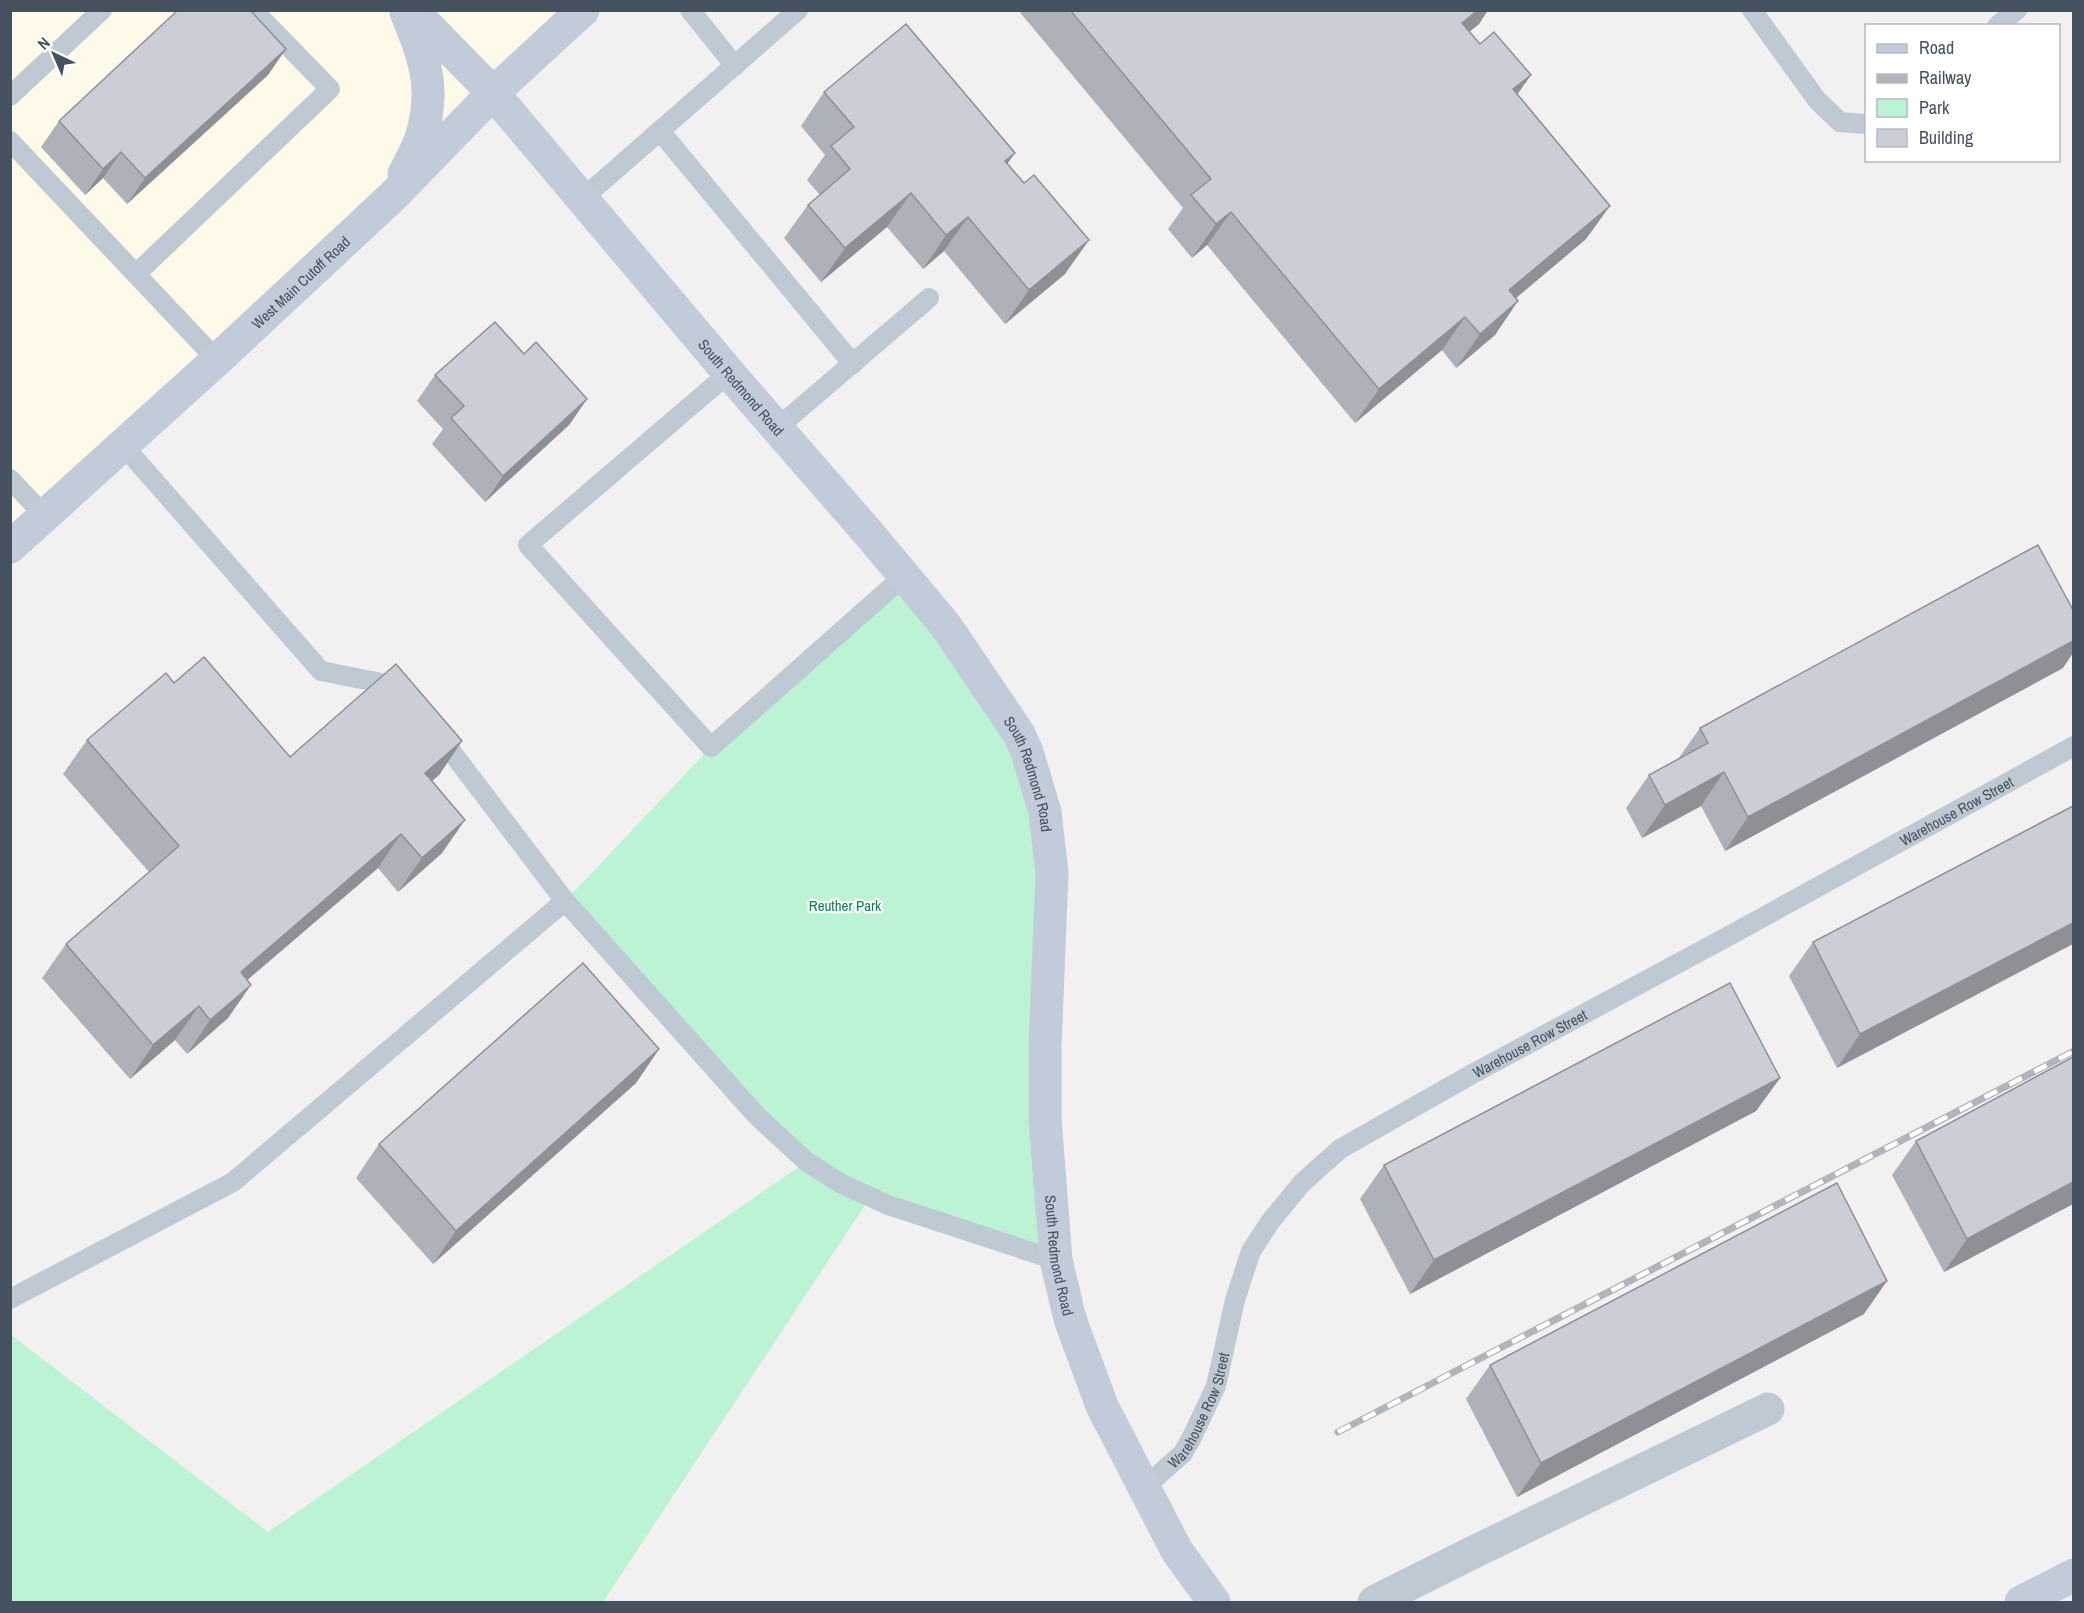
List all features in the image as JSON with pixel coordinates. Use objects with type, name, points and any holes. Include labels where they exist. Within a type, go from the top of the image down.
[{"type":"street","points":[[393,196],[422,137],[429,94],[423,56],[405,10]]},
{"type":"street","name":"South Redmond Road","points":[[412,10],[493,93],[946,626],[1019,734],[1027,752],[1045,812],[1052,873],[1045,1047],[1045,1118],[1056,1260],[1070,1319],[1102,1406],[1177,1551],[1214,1602]]},
{"type":"street","name":"West Main Cutoff Road","points":[[10,547],[217,360],[393,196],[493,93],[583,10]]},
{"type":"street","points":[[1374,1602],[1768,1409]]},
{"type":"street","points":[[2021,1602],[2073,1575]]},
{"type":"lane","points":[[10,96],[102,10]]},
{"type":"lane","points":[[136,274],[330,89],[254,10]]},
{"type":"lane","points":[[690,10],[735,66]]},
{"type":"lane","points":[[582,199],[798,10]]},
{"type":"lane","points":[[2000,24],[2017,10]]},
{"type":"lane","points":[[1757,12],[1817,100],[1840,122],[1865,124]]},
{"type":"lane","points":[[660,131],[853,364]]},
{"type":"lane","points":[[10,141],[217,360]]},
{"type":"lane","points":[[777,428],[929,297]]},
{"type":"lane","points":[[729,373],[528,545],[711,747],[904,576]]},
{"type":"lane","points":[[122,444],[321,670],[402,687],[565,901],[758,1118],[807,1162],[840,1183],[888,1205],[1056,1260]]},
{"type":"lane","points":[[10,479],[45,516]]},
{"type":"lane","name":"Warehouse Row Street","points":[[1144,1488],[1183,1452],[1216,1386],[1235,1300],[1251,1251],[1270,1222],[1302,1183],[1340,1149],[1474,1073],[1727,937],[2073,746]]},
{"type":"lane","points":[[10,1299],[233,1182],[565,901]]},
{"type":"shaded area","points":[[11,11],[583,11],[11,547]]},
{"type":"green space","name":"Reuther Park","points":[[904,576],[946,626],[1045,812],[1056,1260],[873,1193],[603,1602],[11,1602],[10,1334],[268,1532],[806,1162],[565,901],[711,747]]},
{"type":"building","points":[[178,10],[250,10],[286,49],[145,178],[121,152],[103,169],[59,121]]},
{"type":"building","points":[[1070,10],[1478,10],[1462,23],[1480,44],[1494,32],[1531,75],[1513,89],[1610,206],[1509,290],[1518,301],[1480,334],[1465,317],[1379,389],[1231,212],[1216,224],[1191,195],[1211,179]]},
{"type":"building","points":[[906,24],[1015,153],[1005,161],[1024,183],[1034,175],[1089,240],[1029,290],[968,217],[946,235],[911,193],[845,248],[808,205],[850,169],[831,146],[854,127],[824,92]]},
{"type":"building","points":[[495,322],[524,354],[536,342],[587,399],[503,476],[451,418],[464,406],[435,375]]},
{"type":"building","points":[[2038,545],[2073,610],[2073,641],[1748,817],[1724,772],[1665,805],[1649,775],[1708,743],[1700,728]]},
{"type":"building","points":[[204,657],[290,757],[396,664],[462,741],[425,773],[465,820],[422,858],[401,834],[241,972],[251,985],[210,1020],[199,1006],[153,1045],[66,944],[179,846],[87,740],[166,673],[174,683]]},
{"type":"building","points":[[2073,806],[2073,923],[1860,1034],[1813,942]]},
{"type":"building","points":[[583,963],[659,1049],[456,1231],[379,1144]]},
{"type":"building","points":[[1730,983],[1780,1078],[1434,1260],[1384,1165]]},
{"type":"building","points":[[2073,1057],[2073,1182],[1967,1239],[1916,1141]]},
{"type":"building","points":[[1837,1183],[1887,1281],[1541,1463],[1490,1365]]},
{"type":"railway","points":[[1338,1432],[2074,1051]]}]
